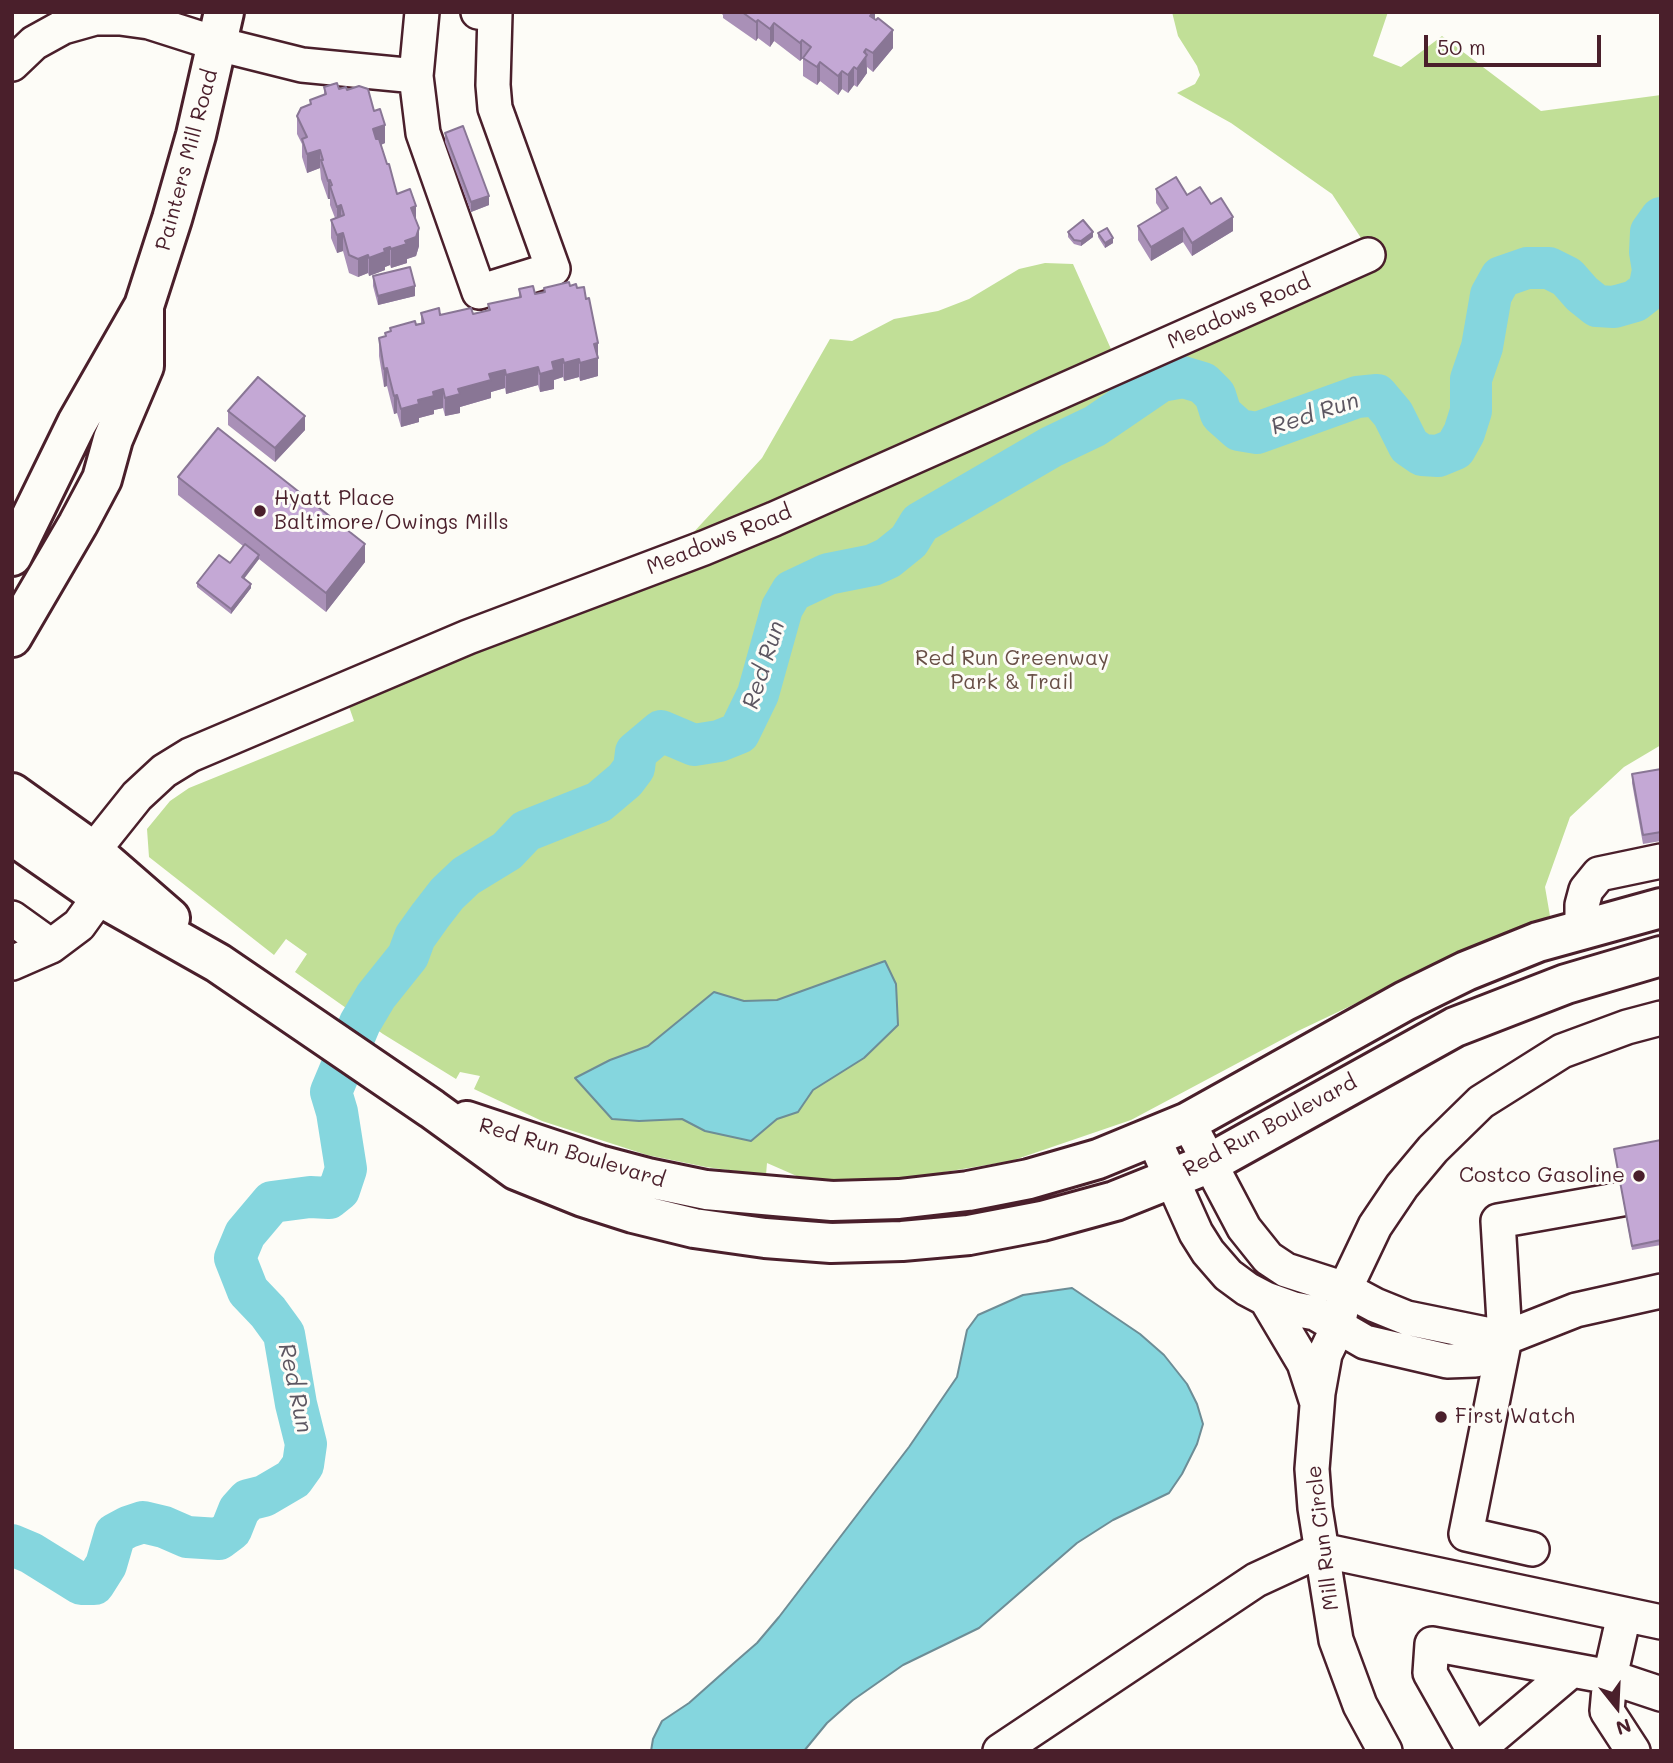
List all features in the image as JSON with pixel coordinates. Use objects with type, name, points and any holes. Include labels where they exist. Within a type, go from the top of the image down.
[{"type":"main road","name":"Painters Mill Road","points":[[12,556],[77,423],[144,306],[172,219],[221,28]]},
{"type":"main road","name":"Painters Mill Road","points":[[12,637],[102,479],[113,439],[144,366],[144,306]]},
{"type":"main road","name":"Red Run Boulevard","points":[[12,793],[104,873],[218,963],[432,1109],[516,1170],[583,1197],[634,1213],[694,1228],[765,1238],[831,1243],[902,1241],[969,1235],[1042,1221],[1103,1204],[1210,1163],[1455,1027],[1566,984],[1661,956]]},
{"type":"main road","name":"Red Run Boulevard","points":[[12,835],[104,873]]},
{"type":"main road","name":"Red Run Boulevard","points":[[432,1109],[599,1165],[706,1190],[832,1201],[899,1199],[980,1189],[1029,1179],[1098,1159],[1153,1137],[1188,1122],[1405,1001],[1454,977],[1538,942],[1661,908]]},
{"type":"street","points":[[422,12],[416,76],[423,133],[479,292],[553,269],[495,108],[495,14],[478,12]]},
{"type":"street","points":[[12,64],[47,34],[95,18],[120,18],[221,28],[302,65],[416,76]]},
{"type":"street","name":"Meadows Road","points":[[12,963],[51,946],[79,925],[137,796],[164,771],[190,755],[468,637],[774,519],[1368,255]]},
{"type":"street","points":[[1582,929],[1582,905],[1586,890],[1599,874],[1661,861]]},
{"type":"street","points":[[12,918],[51,946]]},
{"type":"street","name":"Mill Run Circle","points":[[1385,1751],[1360,1705],[1336,1640],[1321,1550],[1312,1469],[1317,1406],[1325,1354],[1338,1327],[1345,1289],[1375,1226],[1402,1186],[1433,1149],[1482,1102],[1562,1051],[1627,1027],[1661,1018]]},
{"type":"street","points":[[1188,1122],[1244,1228],[1268,1258],[1286,1270],[1345,1289],[1407,1318],[1505,1338]]},
{"type":"street","points":[[1153,1137],[1188,1218],[1208,1252],[1228,1275],[1266,1299],[1294,1309],[1315,1312],[1365,1342],[1447,1361],[1475,1360],[1505,1338],[1576,1310],[1661,1292]]},
{"type":"street","points":[[1532,1549],[1466,1534],[1505,1338],[1497,1221],[1622,1199]]},
{"type":"street","points":[[1268,1258],[1293,1266],[1321,1263],[1341,1254],[1375,1226]]},
{"type":"street","points":[[1266,1299],[1304,1363],[1317,1406]]},
{"type":"street","points":[[1000,1751],[1256,1580],[1321,1550],[1661,1622]]},
{"type":"street","points":[[1624,1615],[1610,1677],[1607,1711],[1633,1751]]},
{"type":"street","points":[[1572,1670],[1475,1751],[1430,1673],[1432,1644],[1610,1677],[1661,1694]]},
{"type":"green space","name":"Red Run Greenway Park & Trail","points":[[1172,12],[1388,12],[1373,56],[1401,67],[1442,36],[1541,111],[1661,95],[1661,745],[1624,767],[1570,817],[1545,887],[1550,916],[1474,947],[1298,1031],[1131,1120],[1011,1161],[908,1178],[815,1184],[767,1163],[766,1175],[647,1155],[542,1121],[474,1089],[480,1076],[460,1072],[456,1079],[383,1034],[295,972],[307,954],[286,939],[274,955],[149,857],[147,829],[170,801],[189,788],[354,721],[346,698],[680,547],[762,458],[830,339],[852,341],[894,319],[938,311],[969,299],[1019,269],[1045,263],[1073,264],[1115,358],[1363,241],[1332,194],[1231,123],[1177,93],[1195,84],[1200,75],[1178,36]],"holes":[[[897,1014],[864,1058],[813,1090],[798,1112],[777,1119]]]},
{"type":"water","points":[[885,961],[896,984],[898,1025],[864,1058],[813,1090],[798,1112],[777,1119],[751,1141],[705,1131],[682,1119],[612,1119],[575,1078],[610,1060],[648,1046],[714,992],[744,1001],[777,1000]]},
{"type":"water","points":[[1072,1288],[1140,1334],[1164,1355],[1187,1384],[1197,1404],[1203,1424],[1197,1444],[1169,1493],[1113,1520],[1077,1543],[979,1628],[903,1665],[853,1700],[827,1723],[804,1751],[651,1751],[653,1739],[662,1721],[689,1703],[757,1643],[909,1447],[957,1377],[967,1330],[978,1315],[1023,1295]]},
{"type":"building","points":[[742,12],[873,12],[870,16],[876,20],[878,18],[893,30],[873,53],[866,49],[864,52],[867,55],[857,69],[854,67],[848,75],[842,71],[838,76],[820,62],[817,67],[803,58],[811,47],[802,40],[800,43],[774,23],[770,29]]},
{"type":"building","points":[[337,83],[339,89],[346,87],[347,90],[359,86],[368,89],[374,111],[380,109],[385,125],[373,129],[389,164],[397,194],[410,189],[416,206],[411,208],[419,228],[416,237],[405,241],[407,244],[384,249],[385,252],[369,258],[368,255],[358,259],[349,255],[343,233],[337,235],[331,220],[344,215],[341,205],[337,207],[320,150],[307,154],[302,139],[307,137],[297,116],[301,108],[311,104],[310,100],[326,94],[324,87]]},
{"type":"building","points":[[463,126],[489,196],[471,202],[445,133]]},
{"type":"building","points":[[1176,177],[1187,195],[1200,187],[1211,204],[1221,198],[1233,217],[1192,243],[1183,228],[1151,247],[1138,226],[1168,208],[1156,189]]},
{"type":"building","points":[[1083,220],[1093,232],[1081,241],[1074,240],[1068,232]]},
{"type":"building","points":[[1107,228],[1113,238],[1105,243],[1098,233]]},
{"type":"building","points":[[410,267],[415,286],[378,296],[373,276]]},
{"type":"building","points":[[569,282],[570,286],[576,284],[577,288],[584,287],[586,299],[589,298],[598,343],[594,344],[598,358],[580,363],[579,359],[564,363],[563,359],[552,362],[554,370],[540,374],[538,367],[506,375],[505,370],[489,374],[491,380],[458,389],[460,394],[445,398],[443,389],[433,392],[434,396],[418,400],[419,404],[401,409],[397,395],[394,396],[387,368],[384,369],[379,338],[386,336],[385,333],[391,331],[390,328],[415,321],[416,325],[424,323],[421,313],[439,308],[440,315],[471,308],[473,314],[490,310],[488,304],[521,297],[519,289],[533,286],[535,294],[545,292],[544,288]]},
{"type":"building","points":[[258,377],[305,416],[275,448],[228,411]]},
{"type":"building","points":[[218,428],[365,544],[326,593],[178,477]]},
{"type":"building","points":[[245,544],[259,555],[242,577],[251,584],[231,609],[197,583],[219,555],[230,563]]},
{"type":"building","points":[[1661,769],[1661,832],[1643,835],[1632,774]]},
{"type":"building","name":"Costco Gasoline","points":[[1661,1140],[1661,1240],[1632,1246],[1614,1149]]},
{"type":"waterway","name":"Red Run","points":[[12,1545],[31,1553],[81,1584],[94,1584],[106,1565],[115,1534],[128,1527],[143,1522],[187,1537],[219,1539],[231,1530],[239,1510],[248,1500],[264,1496],[293,1479],[303,1465],[306,1444],[284,1334],[248,1291],[235,1258],[245,1234],[272,1202],[310,1197],[329,1198],[339,1190],[346,1169],[331,1092],[360,1023],[376,996],[408,956],[415,937],[430,916],[466,876],[507,851],[526,831],[599,802],[625,780],[634,768],[636,752],[661,731],[694,745],[719,741],[739,733],[758,694],[782,608],[792,591],[828,574],[873,565],[888,558],[909,541],[920,523],[1051,447],[1095,426],[1161,381],[1183,377],[1203,383],[1215,395],[1221,414],[1239,430],[1257,433],[1357,397],[1377,395],[1393,414],[1409,446],[1422,455],[1438,456],[1455,449],[1471,411],[1471,379],[1482,347],[1491,295],[1501,277],[1527,268],[1549,268],[1567,277],[1597,306],[1614,307],[1635,301],[1649,290],[1653,270],[1651,232],[1661,218]]},
{"type":"place","name":"Hyatt Place Baltimore/Owings Mills","points":[[260,511]]},
{"type":"place","name":"Costco Gasoline","points":[[1639,1176]]},
{"type":"place","name":"First Watch","points":[[1441,1417]]}]
